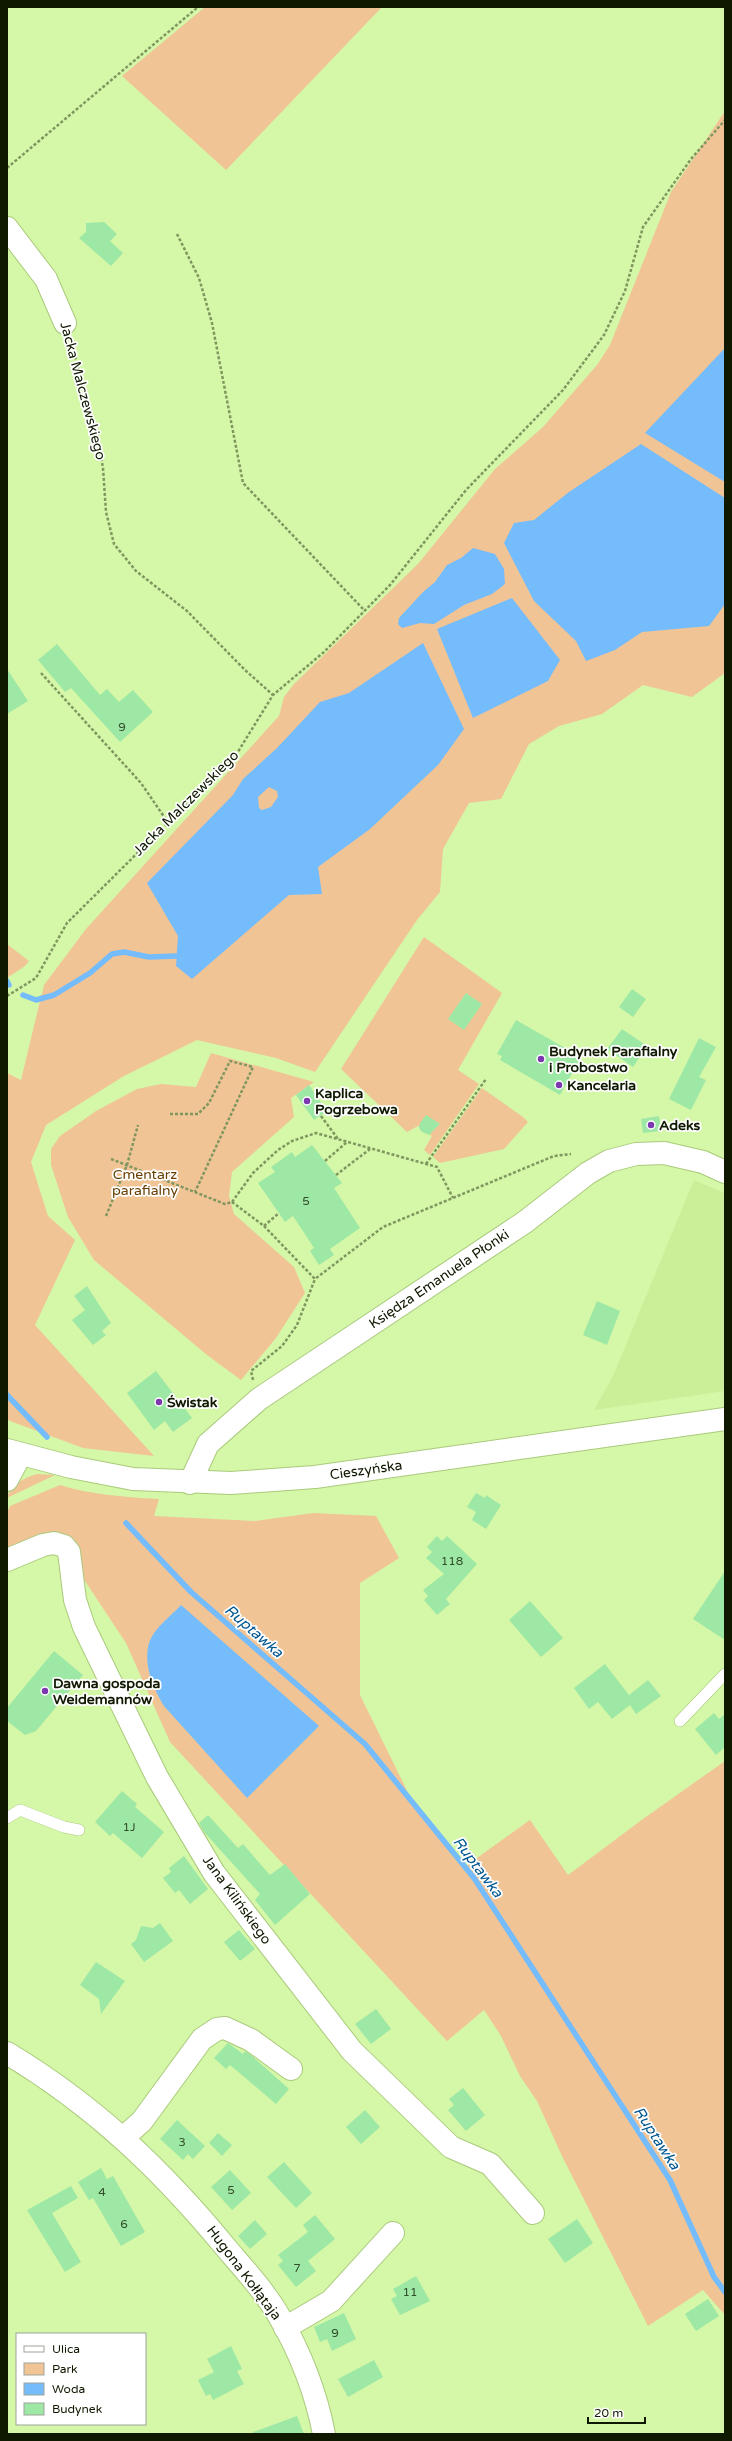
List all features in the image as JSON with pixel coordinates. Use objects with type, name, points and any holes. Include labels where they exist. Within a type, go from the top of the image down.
[{"type":"street","name":"Jacka Malczewskiego","points":[[9,236],[46,279],[65,323]]},
{"type":"street","name":"Księdza Emanuela Płonki","points":[[190,1483],[200,1457],[208,1444],[259,1399],[518,1226],[588,1173],[609,1161],[636,1154],[664,1153],[703,1162],[725,1172]]},
{"type":"street","name":"Cieszyńska","points":[[14,1452],[110,1475],[190,1483],[254,1482],[315,1477],[725,1419]]},
{"type":"street","points":[[7,1480],[14,1452]]},
{"type":"street","name":"Jana Kilińskiego","points":[[7,1560],[42,1545],[54,1543],[64,1546],[69,1552],[75,1600],[93,1645],[157,1777],[214,1872],[352,2051],[421,2115],[451,2147],[490,2164],[533,2213]]},
{"type":"street","points":[[123,2138],[142,2121],[202,2039],[217,2029],[225,2028],[251,2040],[290,2069]]},
{"type":"street","name":"Hugona Kołłątaja","points":[[7,2053],[50,2080],[90,2109],[123,2138],[203,2219],[247,2273],[278,2315],[299,2355],[317,2403],[324,2434]]},
{"type":"street","points":[[285,2328],[331,2301],[393,2233]]},
{"type":"lane","points":[[680,1721],[725,1674]]},
{"type":"lane","points":[[7,1818],[20,1810],[64,1827],[79,1830]]},
{"type":"path","points":[[7,168],[198,7]]},
{"type":"path","points":[[273,695],[324,652],[390,585],[466,490],[562,390],[604,336],[625,292],[643,226],[691,159],[725,120]]},
{"type":"path","points":[[177,234],[199,278],[212,323],[243,483],[365,611]]},
{"type":"path","name":"Jacka Malczewskiego","points":[[7,996],[36,978],[67,923],[167,821],[236,755],[273,695],[245,670],[187,611],[136,571],[114,544],[106,512],[103,468],[97,434],[65,323]]},
{"type":"path","points":[[41,673],[141,783],[167,821]]},
{"type":"path","points":[[170,1114],[198,1114],[209,1103],[230,1061],[253,1068],[195,1192]]},
{"type":"path","points":[[426,1164],[486,1079]]},
{"type":"path","points":[[321,1116],[339,1140]]},
{"type":"path","points":[[106,1216],[127,1166],[138,1125]]},
{"type":"path","points":[[111,1159],[225,1204],[232,1202],[253,1173],[278,1150],[292,1141],[316,1133],[437,1167],[453,1198]]},
{"type":"path","points":[[324,1160],[347,1142]]},
{"type":"path","points":[[336,1175],[370,1149]]},
{"type":"path","points":[[259,1399],[253,1388],[252,1371],[282,1346],[297,1325],[315,1279],[383,1228],[554,1156],[571,1154]]},
{"type":"path","points":[[232,1202],[264,1226],[315,1279]]},
{"type":"path","points":[[264,1226],[279,1213]]},
{"type":"shaded area","points":[[694,1180],[725,1193],[725,1391],[594,1410],[613,1376]]},
{"type":"green space","points":[[205,7],[382,7],[226,170],[122,76]]},
{"type":"green space","points":[[725,111],[725,673],[692,697],[643,685],[602,714],[559,726],[529,744],[501,799],[469,803],[443,849],[440,892],[417,920],[315,1072],[276,1058],[197,1040],[124,1076],[46,1125],[31,1162],[48,1216],[75,1240],[35,1325],[154,1456],[83,1448],[10,1421],[7,1419],[7,1073],[21,1080],[40,1001],[36,1000],[42,994],[44,985],[86,929],[279,716],[284,697],[294,684],[418,564],[495,469],[543,427],[597,365],[610,345],[671,192]]},
{"type":"green space","points":[[424,937],[502,993],[458,1070],[479,1084],[430,1155],[424,1150],[432,1136],[418,1126],[407,1132],[341,1069]]},
{"type":"green space","points":[[7,944],[29,961],[25,966],[7,978]]},
{"type":"green space","name":"Cmentarz parafialny","points":[[211,1053],[314,1082],[291,1098],[294,1117],[232,1172],[229,1196],[234,1214],[294,1267],[305,1293],[276,1338],[241,1380],[207,1355],[94,1260],[68,1217],[51,1165],[51,1149],[60,1136],[96,1111],[137,1089],[161,1084],[196,1087]]},
{"type":"green space","points":[[482,1088],[528,1122],[504,1149],[440,1163],[433,1157]]},
{"type":"green space","points":[[37,1474],[55,1475],[7,1498],[15,1485],[27,1477]]},
{"type":"green space","points":[[60,1485],[97,1493],[159,1499],[154,1516],[255,1521],[313,1513],[376,1516],[399,1558],[360,1583],[360,1695],[417,1811],[463,1868],[530,1820],[568,1875],[643,1819],[725,1761],[725,2315],[703,2290],[648,2326],[562,2156],[537,2101],[520,2076],[501,2036],[484,2010],[447,2041],[170,1742],[126,1643],[83,1578],[74,1539],[65,1536],[7,1549],[7,1512],[10,1506]]},
{"type":"water","points":[[725,348],[725,482],[645,433]]},
{"type":"water","points":[[641,444],[725,498],[725,604],[709,626],[642,632],[615,650],[586,661],[576,641],[534,601],[504,543],[514,523],[534,520],[569,492]]},
{"type":"water","points":[[473,548],[495,554],[504,569],[505,584],[492,594],[464,605],[434,624],[420,623],[402,628],[398,624],[399,618],[423,592],[435,582],[447,565],[461,558]]},
{"type":"water","points":[[512,598],[560,660],[548,681],[473,718],[437,629]]},
{"type":"water","points":[[423,643],[464,729],[438,765],[370,829],[318,867],[322,894],[289,895],[192,979],[176,966],[178,936],[147,883],[233,795],[243,779],[277,748],[320,702],[349,693]],"holes":[[[269,787],[277,791],[278,797],[271,807],[262,810],[259,808],[258,797]]]},
{"type":"water","points":[[181,1605],[319,1726],[247,1798],[164,1706],[156,1692],[150,1676],[147,1651],[151,1638],[159,1627]]},
{"type":"building","points":[[104,222],[117,234],[110,241],[123,253],[111,266],[79,238],[86,232],[86,223]]},
{"type":"building","points":[[57,644],[100,695],[107,689],[119,702],[133,690],[153,712],[120,742],[71,688],[65,692],[38,660]]},
{"type":"building","points":[[7,669],[28,701],[7,714]]},
{"type":"building","points":[[632,989],[646,999],[633,1017],[619,1007]]},
{"type":"building","points":[[466,993],[482,1004],[464,1030],[448,1019]]},
{"type":"building","name":"Budynek Parafialny i Probostwo","points":[[516,1020],[581,1057],[560,1095],[500,1060],[502,1056],[497,1054]]},
{"type":"building","points":[[622,1029],[647,1046],[633,1067],[607,1049]]},
{"type":"building","points":[[699,1038],[716,1047],[699,1077],[706,1080],[691,1110],[669,1099]]},
{"type":"building","name":"Kaplica Pogrzebowa","points":[[309,1085],[327,1111],[314,1120],[296,1095]]},
{"type":"building","points":[[426,1115],[440,1124],[429,1135],[422,1132],[419,1128],[420,1123]]},
{"type":"building","name":"Adeks","points":[[659,1116],[661,1131],[643,1133],[641,1119]]},
{"type":"building","points":[[312,1145],[342,1183],[334,1188],[360,1228],[330,1249],[334,1255],[319,1265],[310,1251],[314,1248],[293,1216],[285,1222],[258,1183],[275,1172],[271,1167],[292,1152],[295,1157]]},
{"type":"building","points":[[87,1286],[111,1323],[102,1331],[106,1335],[93,1345],[72,1320],[85,1310],[74,1296]]},
{"type":"building","points":[[597,1301],[620,1311],[607,1345],[583,1335]]},
{"type":"building","name":"Świstak","points":[[156,1371],[192,1418],[173,1432],[165,1421],[154,1430],[127,1393]]},
{"type":"building","points":[[476,1493],[485,1498],[486,1495],[501,1505],[486,1529],[472,1520],[476,1512],[467,1507]]},
{"type":"building","points":[[437,1536],[442,1541],[447,1536],[477,1564],[446,1599],[450,1604],[437,1615],[424,1600],[428,1596],[423,1590],[444,1574],[426,1558],[432,1552],[427,1547]]},
{"type":"building","points":[[725,1571],[725,1640],[693,1619]]},
{"type":"building","points":[[530,1601],[563,1638],[541,1657],[509,1620]]},
{"type":"building","name":"Dawna gospoda Weidemannów","points":[[54,1651],[83,1675],[36,1731],[25,1735],[7,1721],[7,1708]]},
{"type":"building","points":[[605,1664],[629,1695],[648,1680],[661,1696],[636,1714],[630,1705],[612,1719],[598,1702],[589,1709],[574,1688]]},
{"type":"building","points":[[714,1713],[719,1719],[725,1714],[725,1747],[716,1755],[695,1729]]},
{"type":"building","points":[[122,1791],[137,1804],[135,1807],[164,1832],[142,1858],[113,1833],[110,1836],[95,1822]]},
{"type":"building","points":[[208,1815],[238,1848],[243,1844],[270,1875],[285,1864],[310,1894],[275,1925],[255,1900],[260,1894],[204,1832],[199,1823]]},
{"type":"building","points":[[184,1856],[208,1889],[190,1904],[179,1890],[175,1893],[163,1878],[171,1872],[169,1868]]},
{"type":"building","points":[[160,1923],[173,1941],[144,1962],[131,1944],[136,1940],[141,1926],[153,1928]]},
{"type":"building","points":[[239,1930],[255,1949],[240,1961],[224,1942]]},
{"type":"building","points":[[96,1962],[125,1981],[101,2014],[99,1999],[80,1985]]},
{"type":"building","points":[[376,2009],[391,2029],[371,2044],[355,2024]]},
{"type":"building","points":[[228,2043],[243,2054],[245,2051],[251,2055],[289,2089],[276,2104],[230,2065],[226,2069],[214,2058]]},
{"type":"building","points":[[463,2088],[485,2115],[466,2131],[448,2110],[454,2105],[449,2099]]},
{"type":"building","points":[[365,2110],[380,2127],[361,2144],[346,2127]]},
{"type":"building","points":[[177,2120],[205,2146],[193,2159],[188,2154],[183,2160],[160,2139]]},
{"type":"building","points":[[218,2133],[232,2145],[222,2156],[209,2143]]},
{"type":"building","points":[[284,2162],[312,2193],[296,2208],[267,2177]]},
{"type":"building","points":[[101,2168],[107,2179],[113,2176],[145,2232],[121,2246],[93,2198],[89,2200],[78,2182]]},
{"type":"building","points":[[230,2170],[251,2193],[232,2210],[211,2187]]},
{"type":"building","points":[[71,2186],[78,2198],[52,2213],[81,2262],[65,2272],[27,2210]]},
{"type":"building","points":[[315,2215],[335,2239],[308,2261],[316,2271],[296,2287],[278,2265],[283,2261],[278,2255],[308,2232],[303,2225]]},
{"type":"building","points":[[577,2219],[593,2243],[565,2263],[548,2239]]},
{"type":"building","points":[[255,2220],[267,2234],[250,2249],[238,2236]]},
{"type":"building","points":[[416,2276],[430,2301],[400,2315],[391,2299],[397,2296],[393,2289]]},
{"type":"building","points":[[708,2299],[719,2316],[696,2331],[685,2314]]},
{"type":"building","points":[[344,2313],[356,2339],[332,2351],[327,2339],[320,2342],[314,2327]]},
{"type":"building","points":[[231,2346],[242,2369],[237,2371],[244,2384],[213,2400],[210,2394],[206,2396],[198,2380],[214,2372],[207,2359]]},
{"type":"building","points":[[374,2360],[383,2377],[348,2397],[338,2379]]},
{"type":"building","points":[[297,2416],[304,2434],[253,2434],[253,2432]]},
{"type":"waterway","points":[[23,995],[36,1000],[54,995],[90,973],[112,954],[124,952],[149,957],[177,956]]},
{"type":"waterway","points":[[7,981],[9,985]]},
{"type":"waterway","name":"Ruptawka","points":[[7,1395],[47,1437]]},
{"type":"waterway","name":"Ruptawka","points":[[126,1523],[191,1592],[365,1744],[474,1878],[670,2180],[714,2277],[725,2292]]},
{"type":"place","name":"Budynek Parafialny i Probostwo","points":[[541,1059]]},
{"type":"place","name":"Kancelaria","points":[[559,1085]]},
{"type":"place","name":"Kaplica Pogrzebowa","points":[[307,1101]]},
{"type":"place","name":"Adeks","points":[[651,1125]]},
{"type":"place","name":"Świstak","points":[[159,1402]]},
{"type":"place","name":"Dawna gospoda Weidemannów","points":[[45,1691]]}]
